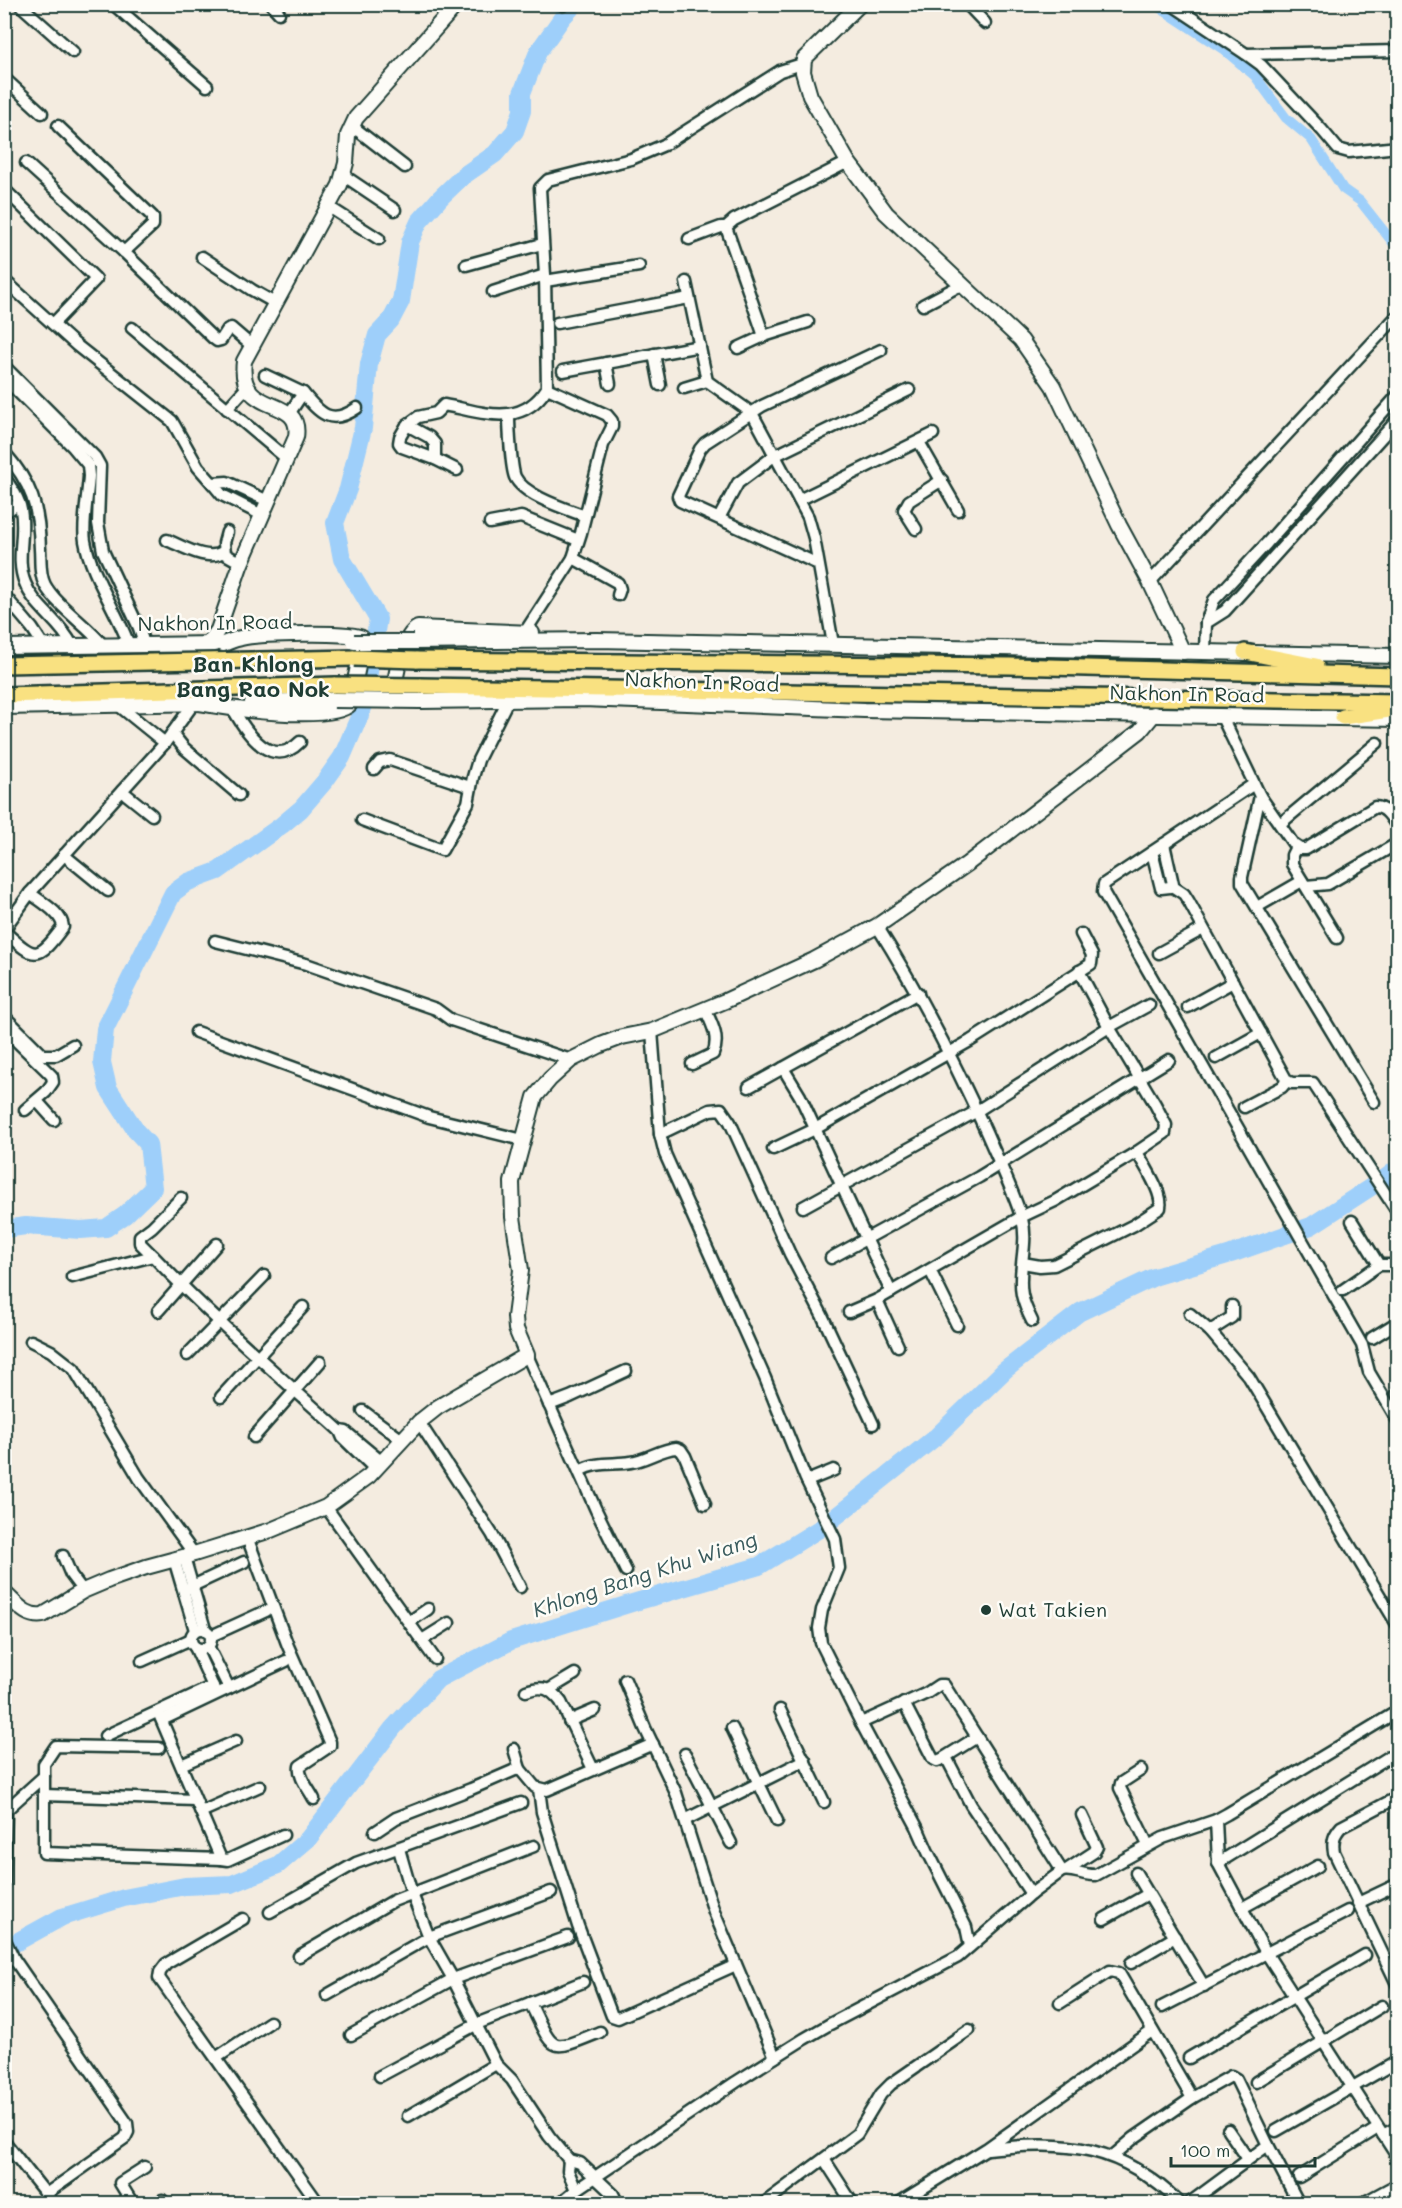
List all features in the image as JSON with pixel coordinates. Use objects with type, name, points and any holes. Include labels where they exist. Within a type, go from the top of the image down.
[{"type":"main road","points":[[208,644],[218,630],[241,563],[287,459],[298,427],[295,419],[289,414],[255,396],[247,387],[242,377],[244,361],[329,207],[343,176],[348,135],[356,118],[458,4]]},
{"type":"main road","points":[[860,4],[803,61],[810,96],[848,162],[886,213],[1025,344],[1053,386],[1183,652]]},
{"type":"main road","points":[[583,699],[492,708],[398,707],[392,696],[406,640],[411,631],[418,628],[525,632],[597,640]]},
{"type":"main road","points":[[196,703],[233,709],[321,713],[345,709],[350,704],[363,643],[362,638],[357,635],[339,633],[241,638],[223,644]]},
{"type":"main road","name":"Nakhon In Road","points":[[4,647],[102,644],[597,640],[1398,656]]},
{"type":"main road","points":[[1245,652],[1355,675]]},
{"type":"main road","name":"Nakhon In Road","points":[[4,665],[354,658],[1010,666],[1398,675]]},
{"type":"main road","name":"Nakhon In Road","points":[[4,707],[196,703],[334,693]]},
{"type":"main road","name":"Nakhon In Road","points":[[420,693],[864,710],[1398,719]]},
{"type":"main road","name":"Nakhon In Road","points":[[4,695],[420,693],[1398,702]]},
{"type":"main road","points":[[1343,717],[1398,709]]},
{"type":"main road","points":[[4,1593],[25,1612],[36,1616],[43,1615],[83,1591],[146,1567],[292,1522],[326,1507],[352,1489],[419,1422],[461,1392],[527,1355],[516,1329],[515,1317],[521,1270],[511,1197],[512,1182],[535,1097],[550,1079],[571,1060],[622,1037],[652,1031],[705,1009],[814,960],[877,926],[929,891],[1012,829],[1140,731],[1154,714]]},
{"type":"street","points":[[19,4],[73,52]]},
{"type":"street","points":[[113,4],[207,86]]},
{"type":"street","points":[[271,4],[279,13]]},
{"type":"street","points":[[967,4],[985,22]]},
{"type":"street","points":[[1171,4],[1261,65],[1338,149],[1349,152],[1398,147]]},
{"type":"street","points":[[1246,54],[1398,51]]},
{"type":"street","points":[[457,470],[402,447],[399,444],[400,437],[407,425],[418,417],[436,412],[444,405],[509,415],[526,409],[542,396],[547,388],[545,278],[540,188],[543,183],[631,159],[664,145],[780,71],[803,61]]},
{"type":"street","points":[[4,78],[42,113]]},
{"type":"street","points":[[58,126],[153,217],[153,225],[124,252]]},
{"type":"street","points":[[352,126],[405,167]]},
{"type":"street","points":[[689,239],[726,227],[734,220],[848,162]]},
{"type":"street","points":[[26,163],[217,341],[221,340],[231,328],[252,346]]},
{"type":"street","points":[[343,176],[395,210]]},
{"type":"street","points":[[5,190],[96,279],[53,324]]},
{"type":"street","points":[[329,207],[379,239]]},
{"type":"street","points":[[726,227],[764,336]]},
{"type":"street","points":[[466,265],[542,244]]},
{"type":"street","points":[[202,257],[275,303]]},
{"type":"street","points":[[493,292],[545,278],[639,266]]},
{"type":"street","points":[[4,280],[76,345],[172,421],[198,467],[222,495],[262,515]]},
{"type":"street","points":[[686,282],[707,381],[752,413],[808,517],[814,538],[833,644]]},
{"type":"street","points":[[922,305],[961,285]]},
{"type":"street","points":[[557,323],[689,298]]},
{"type":"street","points":[[1150,582],[1398,315]]},
{"type":"street","points":[[738,348],[764,336],[808,322]]},
{"type":"street","points":[[132,328],[287,459]]},
{"type":"street","points":[[563,371],[700,346]]},
{"type":"street","points":[[818,564],[680,501],[678,496],[705,443],[752,413],[881,350]]},
{"type":"street","points":[[654,354],[660,385]]},
{"type":"street","points":[[606,363],[610,384]]},
{"type":"street","points":[[4,366],[77,444],[88,465],[84,539],[89,558],[123,627],[129,645]]},
{"type":"street","points":[[265,375],[303,393],[320,413],[328,416],[338,417],[357,408]]},
{"type":"street","points":[[4,378],[77,444],[95,457],[100,466],[98,524],[102,551],[139,628],[144,644]]},
{"type":"street","points":[[684,388],[707,381]]},
{"type":"street","points":[[227,409],[233,399],[247,387]]},
{"type":"street","points":[[525,632],[573,558],[603,445],[612,427],[612,421],[607,415],[547,388]]},
{"type":"street","points":[[719,518],[738,483],[774,456],[909,390]]},
{"type":"street","points":[[289,414],[303,393]]},
{"type":"street","points":[[1205,652],[1206,623],[1214,600],[1398,395]]},
{"type":"street","points":[[509,415],[509,434],[515,478],[530,493],[585,516]]},
{"type":"street","points":[[1206,623],[1225,610],[1245,590],[1398,419]]},
{"type":"street","points":[[407,425],[433,441],[436,447],[435,459]]},
{"type":"street","points":[[799,500],[933,434]]},
{"type":"street","points":[[1360,437],[1372,448]]},
{"type":"street","points":[[919,442],[958,510]]},
{"type":"street","points":[[4,452],[30,489],[36,506],[43,583],[52,596],[89,629],[102,644]]},
{"type":"street","points":[[4,477],[21,509],[22,574],[33,598],[49,613],[72,645]]},
{"type":"street","points":[[916,529],[904,510],[906,505],[942,480]]},
{"type":"street","points":[[212,483],[228,482],[268,501]]},
{"type":"street","points":[[4,513],[19,503]]},
{"type":"street","points":[[490,523],[521,517],[578,540]]},
{"type":"street","points":[[227,532],[224,543],[225,554],[241,563]]},
{"type":"street","points":[[22,534],[39,534]]},
{"type":"street","points":[[166,540],[210,556],[221,554],[224,551]]},
{"type":"street","points":[[1267,543],[1279,553]]},
{"type":"street","points":[[573,558],[618,583],[620,589],[618,595]]},
{"type":"street","points":[[95,569],[108,563]]},
{"type":"street","points":[[1233,579],[1245,590]]},
{"type":"street","points":[[4,595],[44,646]]},
{"type":"street","points":[[49,613],[62,604]]},
{"type":"street","points":[[30,893],[63,921],[63,927],[42,952],[35,954],[28,953],[5,933],[9,922],[30,893],[165,743],[196,703]]},
{"type":"street","points":[[118,705],[165,743]]},
{"type":"street","points":[[362,820],[442,850],[468,803],[478,760],[505,706]]},
{"type":"street","points":[[233,709],[242,725],[272,753],[284,753],[293,749],[300,742]]},
{"type":"street","points":[[1221,715],[1260,796],[1296,847],[1306,849],[1375,807],[1380,807],[1387,812],[1398,828]]},
{"type":"street","points":[[172,733],[184,748],[238,795]]},
{"type":"street","points":[[1280,824],[1377,743]]},
{"type":"street","points":[[374,769],[380,762],[390,760],[470,788]]},
{"type":"street","points":[[1254,784],[1104,884],[1103,892],[1362,1345],[1369,1372],[1398,1421]]},
{"type":"street","points":[[122,791],[152,815]]},
{"type":"street","points":[[1260,796],[1242,882],[1374,1102]]},
{"type":"street","points":[[1387,812],[1398,804]]},
{"type":"street","points":[[1257,907],[1304,884],[1328,884],[1398,843]]},
{"type":"street","points":[[1164,844],[1172,886]]},
{"type":"street","points":[[1296,847],[1291,862],[1337,938]]},
{"type":"street","points":[[1152,852],[1161,888],[1172,886]]},
{"type":"street","points":[[64,855],[108,891]]},
{"type":"street","points":[[1172,886],[1184,894],[1287,1081],[1313,1083],[1398,1213]]},
{"type":"street","points":[[877,926],[918,993],[950,1053],[1000,1163],[1024,1230],[1022,1296],[1032,1321]]},
{"type":"street","points":[[1159,953],[1203,928]]},
{"type":"street","points":[[773,1149],[815,1129],[950,1053],[1091,964],[1092,959],[1081,934]]},
{"type":"street","points":[[215,941],[306,964],[436,1008],[451,1020],[571,1060]]},
{"type":"street","points":[[849,1312],[891,1292],[1021,1217],[1055,1201],[1165,1133],[1166,1125],[1079,971]]},
{"type":"street","points":[[1188,1007],[1233,982]]},
{"type":"street","points":[[749,1087],[918,993]]},
{"type":"street","points":[[803,1207],[977,1111],[1109,1027],[1149,1005]]},
{"type":"street","points":[[692,1064],[713,1054],[717,1046],[716,1036],[705,1009]]},
{"type":"street","points":[[4,1016],[43,1055],[57,1055],[73,1045]]},
{"type":"street","points":[[4,1029],[52,1076],[52,1086],[25,1110]]},
{"type":"street","points":[[652,1031],[660,1134],[665,1154],[765,1378],[807,1481],[835,1539],[839,1568],[822,1610],[819,1628],[821,1642],[861,1723],[917,1827],[966,1927],[970,1946]]},
{"type":"street","points":[[196,1032],[429,1117],[523,1140]]},
{"type":"street","points":[[1216,1058],[1261,1033]]},
{"type":"street","points":[[831,1258],[1000,1163],[1140,1080],[1169,1060]]},
{"type":"street","points":[[783,1068],[800,1096],[891,1292]]},
{"type":"street","points":[[1244,1107],[1282,1087],[1287,1081]]},
{"type":"street","points":[[37,1101],[54,1120]]},
{"type":"street","points":[[660,1134],[710,1110],[721,1109],[730,1122],[790,1254],[822,1315],[873,1424]]},
{"type":"street","points":[[1023,1263],[1040,1266],[1054,1265],[1134,1226],[1160,1208],[1162,1203],[1160,1195],[1137,1152]]},
{"type":"street","points":[[181,1198],[140,1236],[138,1239],[140,1244],[219,1322],[340,1431],[343,1438],[378,1465]]},
{"type":"street","points":[[1352,1221],[1379,1265]]},
{"type":"street","points":[[158,1311],[217,1244]]},
{"type":"street","points":[[72,1277],[153,1256]]},
{"type":"street","points":[[1343,1290],[1379,1265],[1398,1265]]},
{"type":"street","points":[[930,1270],[957,1325]]},
{"type":"street","points":[[187,1355],[264,1276]]},
{"type":"street","points":[[877,1299],[898,1346]]},
{"type":"street","points":[[1210,1330],[1232,1317],[1232,1306]]},
{"type":"street","points":[[221,1397],[303,1307]]},
{"type":"street","points":[[1190,1314],[1210,1330],[1249,1377],[1398,1626]]},
{"type":"street","points":[[1372,1338],[1398,1322]]},
{"type":"street","points":[[31,1341],[51,1351],[74,1369],[184,1557],[188,1589],[214,1690]]},
{"type":"street","points":[[527,1355],[596,1510],[626,1571]]},
{"type":"street","points":[[254,1437],[320,1362]]},
{"type":"street","points":[[549,1405],[626,1371]]},
{"type":"street","points":[[363,1411],[402,1440]]},
{"type":"street","points":[[419,1422],[492,1534],[520,1587]]},
{"type":"street","points":[[580,1471],[602,1464],[628,1463],[646,1459],[676,1448],[681,1450],[685,1456],[705,1504]]},
{"type":"street","points":[[807,1481],[834,1470]]},
{"type":"street","points":[[326,1507],[435,1659]]},
{"type":"street","points":[[247,1537],[288,1646],[330,1742],[330,1746],[300,1766],[301,1776],[314,1799]]},
{"type":"street","points":[[63,1556],[71,1575],[83,1591]]},
{"type":"street","points":[[188,1589],[244,1562]]},
{"type":"street","points":[[409,1622],[428,1609]]},
{"type":"street","points":[[141,1661],[266,1611]]},
{"type":"street","points":[[422,1640],[449,1623]]},
{"type":"street","points":[[201,1638],[229,1688]]},
{"type":"street","points":[[105,1736],[160,1716],[214,1690],[229,1688],[286,1661]]},
{"type":"street","points":[[526,1691],[538,1688],[550,1689],[575,1674]]},
{"type":"street","points":[[625,1680],[676,1792],[714,1912],[775,2057]]},
{"type":"street","points":[[861,1723],[944,1684],[1065,1870],[1096,1875],[1163,1838],[1216,1820],[1398,1711]]},
{"type":"street","points":[[550,1689],[561,1702],[593,1769]]},
{"type":"street","points":[[904,1703],[933,1759],[938,1761],[977,1737]]},
{"type":"street","points":[[569,1720],[595,1710]]},
{"type":"street","points":[[780,1710],[824,1802]]},
{"type":"street","points":[[160,1716],[221,1859]]},
{"type":"street","points":[[732,1728],[777,1821]]},
{"type":"street","points":[[181,1765],[236,1741]]},
{"type":"street","points":[[514,1749],[520,1769],[531,1783],[539,1789],[547,1790],[653,1744]]},
{"type":"street","points":[[159,1748],[56,1746],[44,1764],[44,1853],[228,1860],[283,1835]]},
{"type":"street","points":[[685,1754],[731,1843]]},
{"type":"street","points":[[1218,1863],[1392,1755]]},
{"type":"street","points":[[946,1757],[971,1804],[1031,1894]]},
{"type":"street","points":[[685,1820],[804,1760]]},
{"type":"street","points":[[375,1832],[396,1818],[520,1769]]},
{"type":"street","points":[[1141,1770],[1120,1783],[1120,1788],[1148,1845]]},
{"type":"street","points":[[4,1884],[5,1812],[44,1776]]},
{"type":"street","points":[[201,1812],[261,1786]]},
{"type":"street","points":[[539,1789],[542,1812],[578,1926],[612,2016],[618,2018],[736,1965]]},
{"type":"street","points":[[44,1795],[195,1800]]},
{"type":"street","points":[[1398,1797],[1341,1827],[1335,1833],[1332,1842],[1334,1852],[1358,1903],[1393,1965],[1398,1986]]},
{"type":"street","points":[[270,1912],[356,1863],[521,1803]]},
{"type":"street","points":[[559,2204],[576,2190],[775,2057],[830,2024],[958,1957],[1031,1894],[1094,1852],[1097,1847],[1082,1815]]},
{"type":"street","points":[[1216,1820],[1218,1863],[1266,1953],[1398,2158]]},
{"type":"street","points":[[299,1956],[393,1901],[534,1846]]},
{"type":"street","points":[[399,1849],[412,1894],[429,1937],[496,2064],[512,2080],[549,2136],[569,2160],[580,2163],[613,2194],[618,2204]]},
{"type":"street","points":[[1242,1908],[1318,1866]]},
{"type":"street","points":[[1136,1873],[1204,1986]]},
{"type":"street","points":[[1358,1903],[1398,1884]]},
{"type":"street","points":[[327,1995],[429,1937],[551,1892]]},
{"type":"street","points":[[1104,1919],[1148,1894]]},
{"type":"street","points":[[1162,2007],[1348,1911]]},
{"type":"street","points":[[243,1919],[166,1964],[159,1978],[319,2204]]},
{"type":"street","points":[[351,2035],[453,1979],[568,1937]]},
{"type":"street","points":[[1131,1963],[1175,1937]]},
{"type":"street","points":[[5,1940],[14,1959],[127,2123],[128,2132],[125,2138],[46,2194]]},
{"type":"street","points":[[1189,2058],[1365,1955]]},
{"type":"street","points":[[1060,2002],[1110,1971],[1119,1973],[1192,2098]]},
{"type":"street","points":[[380,2076],[475,2025],[583,1982]]},
{"type":"street","points":[[530,2003],[548,2040],[554,2045],[562,2047],[600,2032]]},
{"type":"street","points":[[1256,2082],[1382,2006]]},
{"type":"street","points":[[216,2058],[270,2022]]},
{"type":"street","points":[[763,2204],[857,2134],[881,2094],[891,2084],[969,2030]]},
{"type":"street","points":[[897,2204],[986,2149],[1152,2031]]},
{"type":"street","points":[[1276,2131],[1398,2061]]},
{"type":"street","points":[[408,2116],[496,2064]]},
{"type":"street","points":[[1113,2156],[1134,2138],[1192,2098],[1231,2076],[1236,2079],[1299,2204]]},
{"type":"street","points":[[1299,2177],[1381,2132],[1398,2127]]},
{"type":"street","points":[[1228,2130],[1248,2159]]},
{"type":"street","points":[[4,2141],[54,2204]]},
{"type":"street","points":[[986,2149],[1047,2144],[1085,2149],[1113,2156],[1164,2187],[1181,2204]]},
{"type":"street","points":[[1188,2204],[1268,2145]]},
{"type":"street","points":[[824,2159],[853,2204]]},
{"type":"street","points":[[569,2160],[568,2171],[576,2190]]},
{"type":"street","points":[[134,2204],[120,2183],[145,2167]]},
{"type":"street","points":[[1361,2204],[1398,2184]]},
{"type":"waterway","points":[[4,1229],[26,1226],[81,1230],[106,1228],[125,1215],[153,1188],[148,1144],[136,1131],[108,1088],[102,1062],[105,1029],[173,893],[188,882],[218,871],[282,825],[301,809],[342,757],[363,708],[378,619],[342,559],[335,523],[348,489],[363,428],[369,364],[377,335],[391,320],[401,301],[410,242],[419,222],[463,176],[495,154],[515,131],[522,111],[522,93],[538,52],[575,4]]},
{"type":"waterway","points":[[1154,4],[1223,49],[1255,76],[1286,118],[1311,139],[1343,189],[1360,201],[1398,249]]},
{"type":"waterway","name":"Khlong Bang Khu Wiang","points":[[4,1949],[62,1917],[124,1898],[185,1886],[232,1884],[278,1865],[308,1839],[393,1728],[438,1679],[511,1641],[759,1566],[824,1526],[937,1436],[1005,1370],[1080,1312],[1154,1277],[1231,1254],[1311,1226],[1398,1168]]},
{"type":"place","name":"Wat Takien","points":[[986,1610]]},
{"type":"district","name":"Ban Khlong Bang Rao Nok","points":[[253,676]]}]
